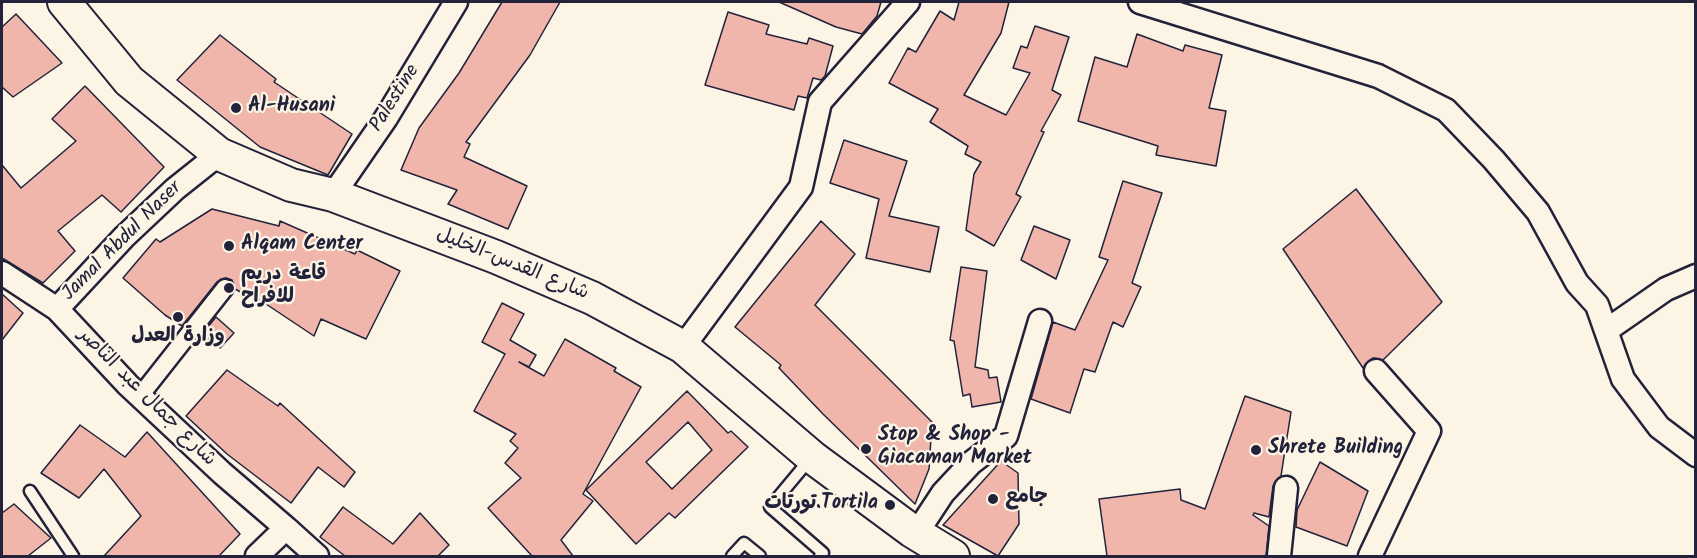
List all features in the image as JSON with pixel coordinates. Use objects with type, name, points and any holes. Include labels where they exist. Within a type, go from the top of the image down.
[{"type":"main road","name":"شارع القدس-الخليل","points":[[64,2],[129,81],[219,154],[291,185],[333,195],[496,257],[592,298],[683,347],[812,457],[916,534],[953,556]]},
{"type":"street","name":"Palestine","points":[[333,195],[386,118],[456,2]]},
{"type":"street","points":[[683,347],[801,188],[820,102],[908,2]]},
{"type":"street","points":[[1140,2],[1377,76],[1446,110],[1494,160],[1538,212],[1577,283],[1597,305],[1623,379],[1659,428],[1695,455]]},
{"type":"street","name":"Jamal Abdul Naser","points":[[57,309],[124,237],[175,189],[219,154]]},
{"type":"street","name":"شارع جمال عبد الناصر","points":[[2,273],[57,309],[140,396],[316,556]]},
{"type":"street","points":[[1607,330],[1666,289],[1695,276]]},
{"type":"street","points":[[140,396],[225,288]]},
{"type":"street","points":[[916,534],[943,493],[971,463],[1006,436],[1040,321]]},
{"type":"street","points":[[1370,556],[1429,431],[1376,371]]},
{"type":"street","points":[[1279,556],[1286,488]]},
{"type":"street","points":[[261,553],[286,528]]},
{"type":"lane","points":[[812,457],[770,507],[824,553],[820,556]]},
{"type":"lane","points":[[30,491],[73,556]]},
{"type":"lane","points":[[732,556],[744,543],[759,556]]},
{"type":"building","points":[[502,2],[560,2],[530,55],[466,142],[470,144],[464,157],[527,186],[508,229],[448,204],[457,190],[401,170],[419,128],[459,73]]},
{"type":"building","points":[[779,2],[881,2],[877,16],[862,34],[836,27]]},
{"type":"building","points":[[959,2],[1009,2],[1001,33],[964,95],[1006,115],[1030,73],[1013,68],[1021,46],[1027,48],[1035,26],[1069,37],[1052,90],[1061,95],[1041,131],[1044,132],[1016,194],[1021,197],[994,246],[966,230],[974,174],[981,162],[965,154],[968,146],[930,122],[938,109],[889,83],[908,48],[916,52],[940,11],[954,20]]},
{"type":"building","points":[[728,12],[769,25],[766,34],[807,44],[809,38],[833,46],[825,76],[821,80],[813,78],[807,98],[798,96],[794,110],[705,85]]},
{"type":"building","points":[[16,14],[62,63],[13,97],[2,87],[2,27]]},
{"type":"building","points":[[1137,34],[1183,51],[1185,45],[1222,55],[1209,108],[1226,111],[1216,166],[1156,155],[1158,146],[1078,121],[1095,57],[1127,67]]},
{"type":"building","points":[[220,35],[276,79],[274,82],[352,134],[328,175],[260,147],[177,80]]},
{"type":"building","points":[[85,86],[164,167],[121,212],[102,195],[58,231],[75,251],[43,283],[2,258],[2,165],[21,188],[76,141],[52,119]]},
{"type":"building","points":[[844,140],[907,161],[889,216],[939,227],[930,272],[866,258],[879,199],[830,183]]},
{"type":"building","points":[[1123,181],[1162,193],[1132,283],[1141,287],[1123,327],[1113,322],[1095,372],[1084,369],[1070,413],[1031,399],[1053,322],[1075,330],[1108,260],[1099,257]]},
{"type":"building","points":[[1356,189],[1442,302],[1383,360],[1373,358],[1363,368],[1283,249]]},
{"type":"building","points":[[212,209],[279,226],[280,221],[355,254],[357,250],[400,271],[366,339],[321,319],[314,336],[248,292],[246,295],[235,289],[232,280],[226,278],[217,282],[182,326],[165,315],[123,278],[156,239],[160,242]]},
{"type":"building","points":[[821,221],[855,254],[815,305],[932,422],[929,469],[915,504],[823,414],[779,368],[781,365],[735,327]]},
{"type":"building","points":[[1034,226],[1070,240],[1056,279],[1021,260]]},
{"type":"building","points":[[961,267],[987,271],[975,367],[988,370],[989,378],[997,377],[1001,402],[972,407],[970,394],[963,396],[954,341],[950,340]]},
{"type":"building","points":[[2,294],[23,313],[2,340]]},
{"type":"building","points":[[502,303],[524,314],[510,340],[536,355],[529,367],[519,362],[544,376],[565,339],[616,368],[614,371],[641,387],[583,494],[593,501],[561,540],[573,556],[532,556],[488,508],[521,478],[505,463],[518,448],[510,441],[516,434],[474,411],[505,354],[482,342]]},
{"type":"building","points":[[216,317],[234,333],[220,348],[202,334]]},
{"type":"building","points":[[227,370],[278,406],[280,403],[355,472],[344,487],[318,467],[291,503],[227,454],[186,416]]},
{"type":"building","points":[[687,391],[728,433],[731,431],[748,447],[675,518],[669,513],[636,544],[586,490]],"holes":[[[688,422],[712,450],[672,489],[646,462]]]},
{"type":"building","points":[[1245,396],[1291,412],[1281,476],[1273,486],[1269,517],[1254,513],[1253,515],[1269,526],[1266,556],[1107,556],[1099,499],[1180,489],[1181,500],[1205,509]]},
{"type":"building","points":[[80,425],[125,457],[147,432],[240,534],[219,556],[104,556],[141,516],[104,469],[79,498],[41,473]]},
{"type":"building","name":"جامع","points":[[1001,461],[1018,473],[1019,524],[998,556],[943,525]]},
{"type":"building","points":[[1320,462],[1368,491],[1347,546],[1296,527],[1297,510]]},
{"type":"building","points":[[14,504],[51,538],[28,556],[2,556],[2,513]]},
{"type":"building","points":[[343,507],[393,544],[420,513],[449,545],[438,556],[345,556],[320,537]]},
{"type":"place","name":"Al-Husani","points":[[236,108]]},
{"type":"place","name":"Alqam Center","points":[[229,246]]},
{"type":"place","name":"قاعة دريم للافراح","points":[[229,288]]},
{"type":"place","name":"وزارة العدل","points":[[178,317]]},
{"type":"place","name":"Stop & Shop - Giacaman Market","points":[[866,449]]},
{"type":"place","name":"Shrete Building","points":[[1256,450]]},
{"type":"place","name":"جامع","points":[[993,499]]},
{"type":"place","name":"تورتات.Tortila","points":[[890,505]]}]
